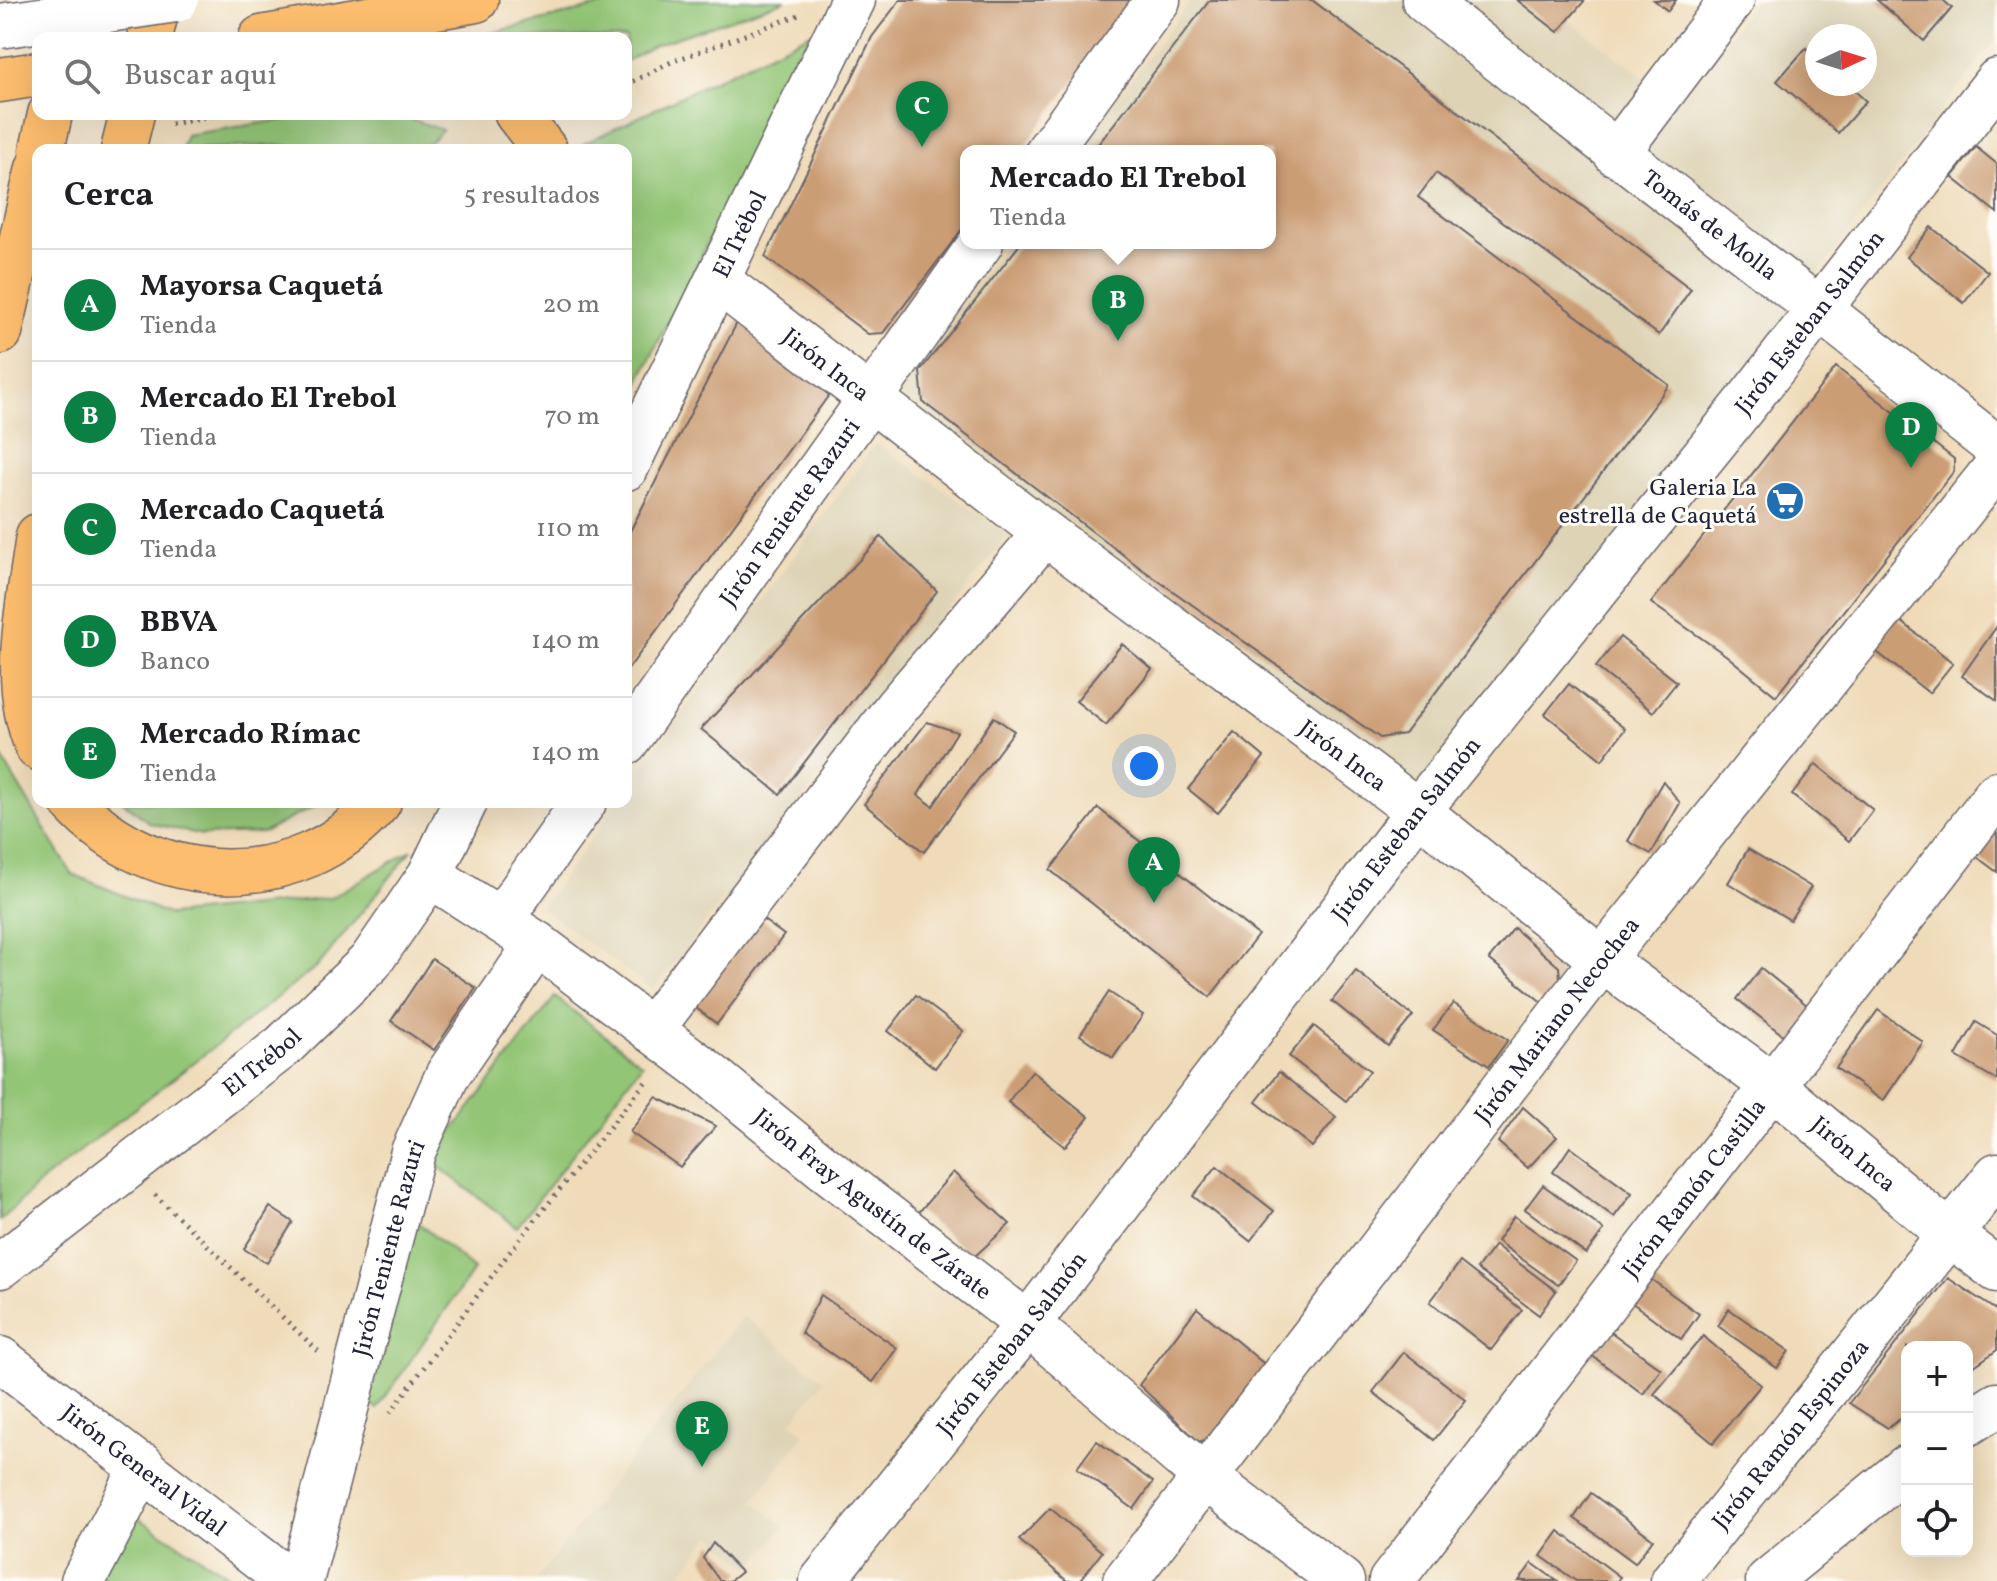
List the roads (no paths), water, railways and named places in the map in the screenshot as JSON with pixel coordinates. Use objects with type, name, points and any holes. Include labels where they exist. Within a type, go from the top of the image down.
[{"type":"main road","points":[[69,32],[77,0]]},
{"type":"main road","points":[[151,32],[159,0]]},
{"type":"main road","points":[[296,32],[476,0]]},
{"type":"main road","points":[[332,26],[368,32]]},
{"type":"main road","points":[[0,80],[32,75]]},
{"type":"main road","points":[[43,144],[49,120]]},
{"type":"main road","points":[[128,144],[147,120]]},
{"type":"main road","points":[[522,120],[540,144]]},
{"type":"main road","points":[[0,332],[32,194]]},
{"type":"main road","points":[[0,650],[32,536]]},
{"type":"main road","points":[[32,581],[23,649],[26,708],[32,728]]},
{"type":"main road","points":[[78,808],[112,839],[140,854],[192,870],[234,872],[265,869],[323,848],[348,831],[373,808]]},
{"type":"street","points":[[3,22],[176,0]]},
{"type":"street","points":[[1052,145],[1158,0]]},
{"type":"street","name":"Tomás de Molla","points":[[1424,0],[1616,154],[1821,308],[1997,448]]},
{"type":"street","points":[[1616,154],[1732,0]]},
{"type":"street","name":"El Trébol","points":[[632,456],[717,280],[834,5]]},
{"type":"street","name":"Jirón Esteban Salmón","points":[[822,1581],[1028,1324],[1418,811],[1821,308],[1997,81]]},
{"type":"street","name":"Jirón Teniente Razuri","points":[[632,734],[977,249]]},
{"type":"street","name":"Jirón Inca","points":[[717,280],[1045,533],[1418,811],[1602,960],[1772,1085],[1997,1270]]},
{"type":"street","name":"Jirón Mariano Necochea","points":[[1125,1581],[1602,960],[1997,466]]},
{"type":"street","points":[[662,1038],[896,708],[1045,533]]},
{"type":"street","name":"Jirón Ramón Castilla","points":[[1391,1581],[1997,794]]},
{"type":"street","name":"El Trébol","points":[[0,1266],[282,1047],[370,962],[430,875],[462,808]]},
{"type":"street","points":[[501,919],[580,808]]},
{"type":"street","name":"Jirón Fray Agustín de Zárate","points":[[430,875],[537,944],[662,1038],[1028,1324],[1205,1477],[1342,1581]]},
{"type":"street","name":"Jirón Teniente Razuri","points":[[301,1581],[413,1152],[448,1074],[537,944]]},
{"type":"street","name":"Jirón Ramón Espinoza","points":[[1673,1581],[1952,1236],[1997,1175]]},
{"type":"street","name":"Jirón General Vidal","points":[[0,1359],[289,1581]]},
{"type":"street","points":[[1973,1420],[1997,1405]]},
{"type":"street","points":[[83,1581],[143,1466]]},
{"type":"street","points":[[1768,1581],[1901,1472]]},
{"type":"place","name":"Mercado Caquetá","points":[[922,147]]},
{"type":"place","name":"Mercado El Trebol","points":[[1118,341]]},
{"type":"place","name":"BBVA","points":[[1911,468]]},
{"type":"place","name":"Galeria La estrella de Caquetá","points":[[1785,501]]},
{"type":"place","name":"Mayorsa Caquetá","points":[[1154,903]]},
{"type":"place","name":"Mercado Rímac","points":[[702,1467]]}]
